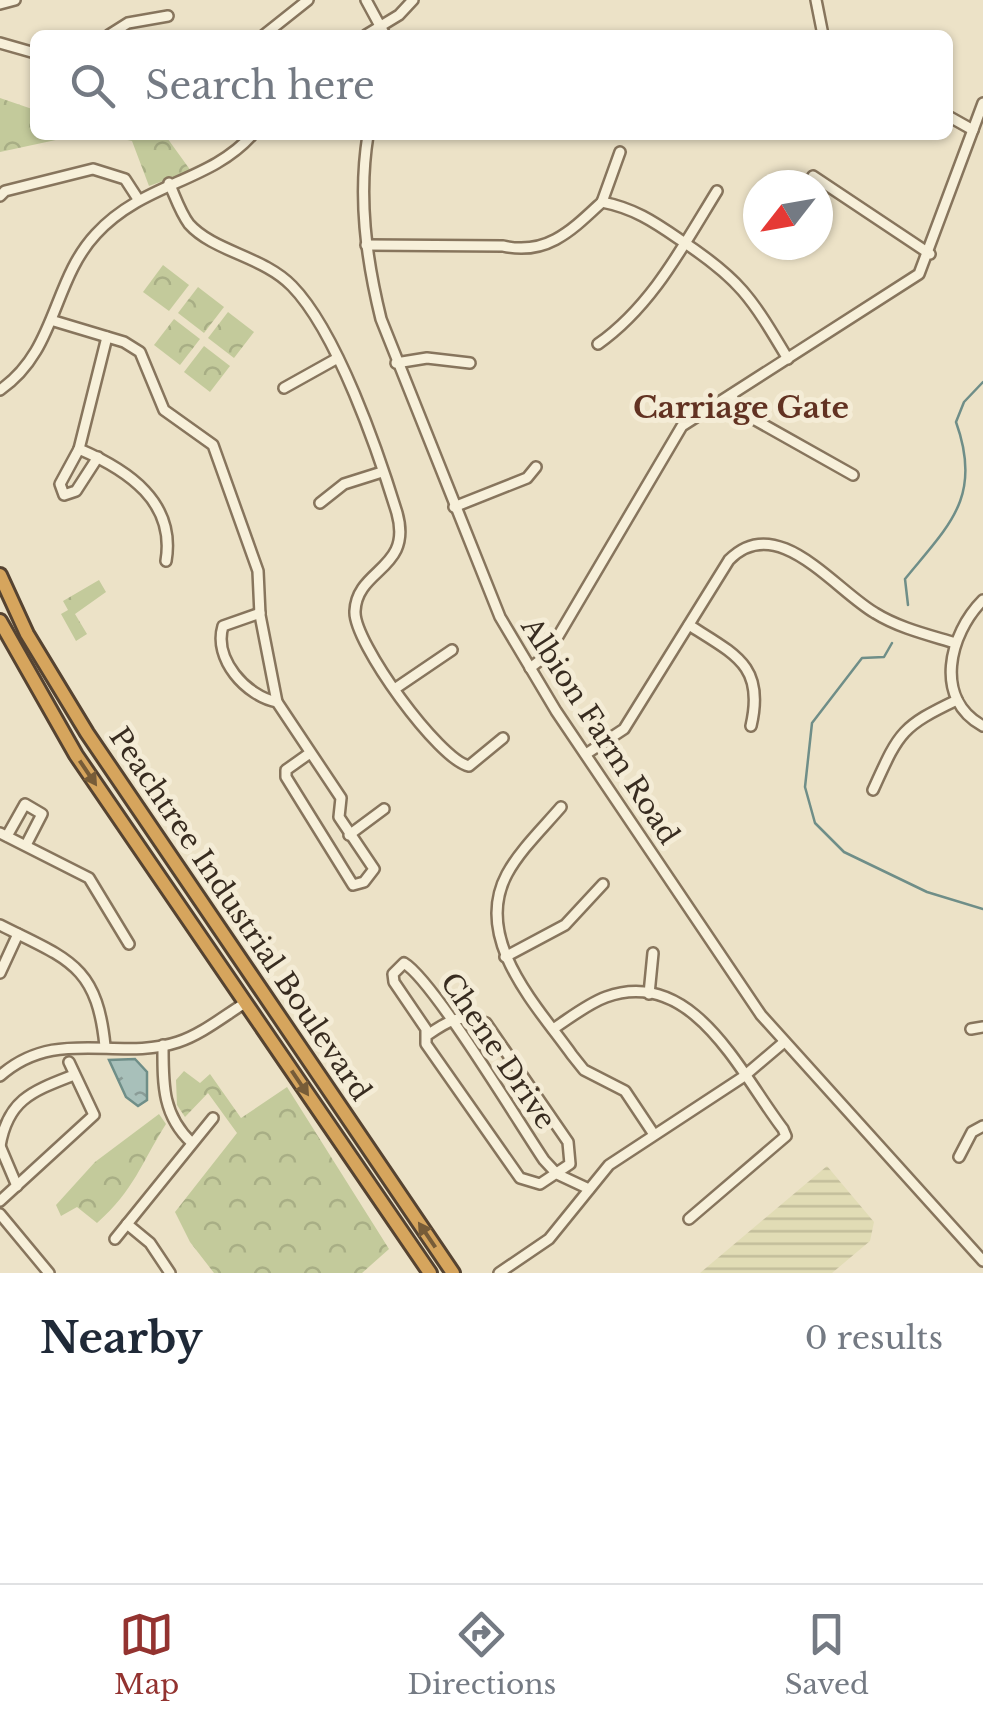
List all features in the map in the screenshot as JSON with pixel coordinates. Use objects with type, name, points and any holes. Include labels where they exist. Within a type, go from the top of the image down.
[{"type":"highway","name":"Peachtree Industrial Boulevard","points":[[0,574],[27,634],[87,733],[453,1273]]},
{"type":"highway","name":"Peachtree Industrial Boulevard","points":[[0,621],[76,755],[430,1273]]},
{"type":"street","points":[[0,4],[16,0]]},
{"type":"street","points":[[270,30],[308,0]]},
{"type":"street","points":[[366,0],[383,30],[413,0]]},
{"type":"street","points":[[816,0],[822,30]]},
{"type":"street","points":[[117,30],[128,23],[168,16]]},
{"type":"street","points":[[0,44],[30,52]]},
{"type":"street","points":[[530,668],[548,655],[666,446],[682,426],[910,284],[930,254],[983,103]]},
{"type":"street","points":[[953,119],[974,130]]},
{"type":"street","points":[[2,192],[93,169],[129,188],[169,183],[222,163],[247,140]]},
{"type":"street","name":"Albion Farm Road","points":[[368,140],[366,245],[381,319],[500,617],[586,754],[783,1043],[983,1261]]},
{"type":"street","points":[[366,245],[503,246],[523,251],[548,246],[602,202],[620,152]]},
{"type":"street","points":[[169,183],[190,224],[204,236],[256,258],[295,288],[336,359],[398,520],[400,542],[394,557],[365,584],[354,610],[365,645],[424,728],[458,764],[469,766],[503,738]]},
{"type":"street","points":[[0,390],[28,366],[54,321],[79,255],[129,188]]},
{"type":"street","points":[[833,189],[930,254]]},
{"type":"street","points":[[598,344],[631,319],[716,191]]},
{"type":"street","points":[[602,202],[634,208],[722,266],[740,285],[788,359]]},
{"type":"street","points":[[54,321],[140,352],[164,410],[213,445],[258,571],[260,613],[277,702],[341,798],[338,817],[374,868],[358,884],[354,885],[286,777],[286,770],[310,753]]},
{"type":"street","points":[[98,457],[76,491],[64,495],[60,484],[79,449],[107,337]]},
{"type":"street","points":[[396,363],[427,358],[470,363]]},
{"type":"street","points":[[284,388],[336,359]]},
{"type":"street","points":[[731,395],[741,412],[854,475]]},
{"type":"street","points":[[79,449],[143,484],[170,537],[166,562]]},
{"type":"street","points":[[454,507],[527,478],[536,467]]},
{"type":"street","points":[[320,503],[344,484],[382,472]]},
{"type":"street","points":[[586,754],[624,728],[736,554],[749,546],[774,544],[792,551],[880,617],[956,643]]},
{"type":"street","points":[[983,600],[956,643],[951,678],[967,716],[983,726]]},
{"type":"street","points":[[260,613],[222,626],[221,638],[234,676],[260,698],[277,702]]},
{"type":"street","points":[[690,625],[728,650],[752,676],[758,696],[751,726]]},
{"type":"street","points":[[396,688],[452,650]]},
{"type":"street","points":[[874,790],[898,735],[920,718],[958,700]]},
{"type":"street","points":[[26,845],[42,814],[24,804],[4,834],[90,878],[129,944]]},
{"type":"street","points":[[561,807],[505,878],[498,920],[506,957],[584,1070],[625,1091],[653,1134]]},
{"type":"street","points":[[349,835],[384,810]]},
{"type":"street","points":[[506,957],[565,925],[604,884]]},
{"type":"street","points":[[0,925],[62,954],[90,980],[101,1009],[104,1046]]},
{"type":"street","points":[[0,973],[18,934]]},
{"type":"street","points":[[649,994],[653,953]]},
{"type":"street","name":"Chene Drive","points":[[426,1036],[426,1029],[394,982],[397,966],[404,963],[414,969],[556,1174]]},
{"type":"street","points":[[553,1029],[611,995],[666,996],[690,1008],[786,1136],[689,1219]]},
{"type":"street","points":[[0,1076],[33,1056],[64,1047],[162,1045],[201,1031],[245,1003]]},
{"type":"street","points":[[468,1016],[486,1023],[568,1142],[570,1164],[540,1184],[520,1178],[426,1044],[426,1036],[449,1020],[468,1016]]},
{"type":"street","points":[[971,1029],[983,1028]]},
{"type":"street","points":[[499,1273],[549,1239],[609,1165],[743,1077],[783,1043]]},
{"type":"street","points":[[162,1045],[164,1102],[176,1128],[192,1144]]},
{"type":"street","points":[[0,1201],[94,1116],[69,1062]]},
{"type":"street","points":[[16,1186],[0,1146],[4,1121],[33,1091],[74,1075]]},
{"type":"street","points":[[115,1238],[213,1118]]},
{"type":"street","points":[[959,1157],[972,1132],[983,1126]]},
{"type":"street","points":[[556,1174],[589,1189]]},
{"type":"street","points":[[0,1214],[49,1273]]},
{"type":"street","points":[[127,1224],[150,1243],[170,1273]]},
{"type":"shaded area","points":[[827,1166],[874,1222],[870,1241],[832,1273],[700,1273]]},
{"type":"green space","points":[[0,98],[30,108],[30,140],[56,140],[0,152]]},
{"type":"green space","points":[[127,140],[169,140],[191,171],[149,186],[132,141]]},
{"type":"green space","points":[[163,265],[189,285],[169,311],[143,292]]},
{"type":"green space","points":[[198,287],[224,307],[204,333],[178,313]]},
{"type":"green space","points":[[228,312],[254,332],[234,358],[208,338]]},
{"type":"green space","points":[[174,319],[200,339],[180,365],[154,345]]},
{"type":"green space","points":[[204,346],[230,366],[210,392],[184,372]]},
{"type":"green space","points":[[99,580],[106,592],[75,614],[87,634],[76,641],[61,614],[68,610],[63,601]]},
{"type":"green space","points":[[184,1071],[200,1083],[210,1074],[241,1118],[287,1087],[389,1249],[362,1273],[214,1273],[190,1242],[175,1212],[237,1133],[208,1093],[185,1117],[177,1105],[176,1080]]},
{"type":"green space","points":[[159,1114],[166,1124],[129,1188],[110,1211],[97,1223],[77,1207],[61,1216],[56,1205],[95,1162]]},
{"type":"water","points":[[135,1059],[147,1072],[147,1100],[138,1106],[126,1097],[109,1060]]},
{"type":"waterway","points":[[908,605],[905,579],[957,508],[966,471],[956,422],[964,402],[983,382]]},
{"type":"waterway","points":[[892,643],[884,657],[862,658],[812,723],[805,787],[815,823],[844,852],[927,892],[983,909]]},
{"type":"district","name":"Carriage Gate","points":[[741,407]]}]
